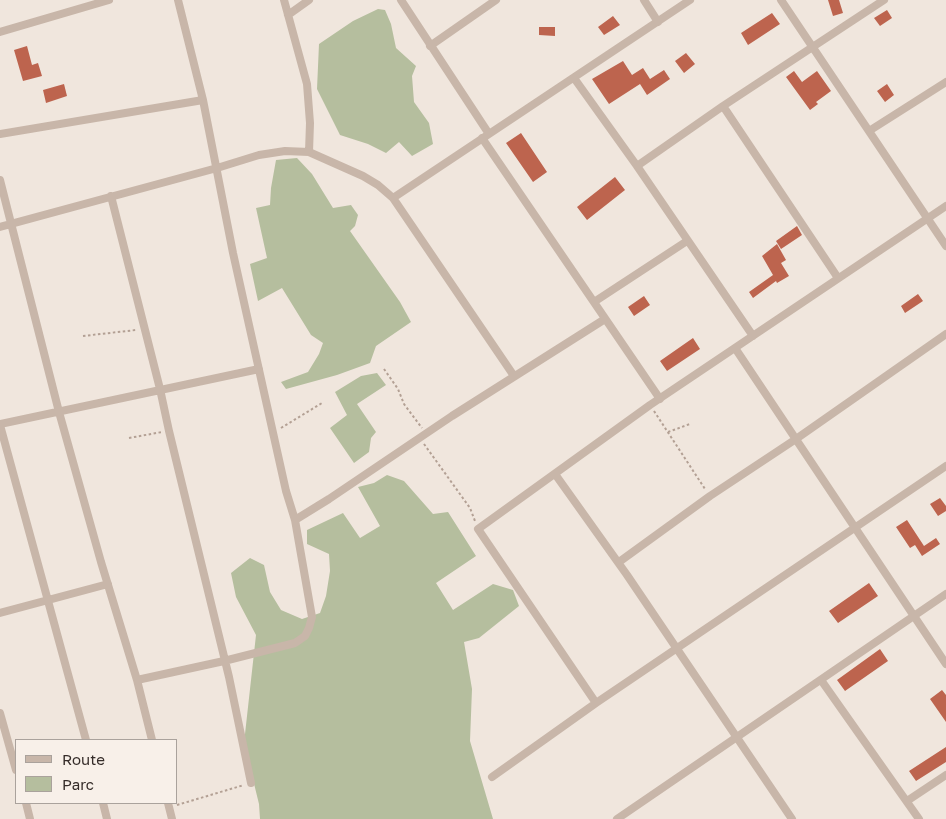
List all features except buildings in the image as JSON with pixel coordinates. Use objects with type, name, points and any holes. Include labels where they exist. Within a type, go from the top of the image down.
[{"type":"street","points":[[0,32],[110,0]]},
{"type":"street","points":[[137,680],[295,643],[304,636],[309,628],[312,617],[295,520],[286,491],[233,253],[203,100],[178,0]]},
{"type":"street","points":[[284,0],[307,84],[310,123],[309,152]]},
{"type":"street","points":[[288,15],[309,0]]},
{"type":"street","points":[[401,0],[489,134]]},
{"type":"street","points":[[430,46],[496,0]]},
{"type":"street","points":[[644,0],[658,22]]},
{"type":"street","points":[[393,198],[690,0]]},
{"type":"street","points":[[780,0],[946,246]]},
{"type":"street","points":[[637,166],[723,106],[814,48],[884,0]]},
{"type":"street","points":[[574,78],[637,166],[753,336]]},
{"type":"street","points":[[869,131],[946,82]]},
{"type":"street","points":[[0,134],[203,100]]},
{"type":"street","points":[[723,106],[838,278]]},
{"type":"street","points":[[482,138],[660,398]]},
{"type":"street","points":[[0,227],[217,168],[246,158],[273,152],[309,152],[363,176],[378,185],[393,198],[514,376]]},
{"type":"street","points":[[0,180],[60,412],[137,680],[152,739]]},
{"type":"street","points":[[111,196],[146,329],[251,783]]},
{"type":"street","points":[[596,703],[478,529],[660,398],[946,206]]},
{"type":"street","points":[[594,302],[687,241]]},
{"type":"street","points":[[295,520],[514,376],[605,319]]},
{"type":"street","points":[[618,562],[710,496],[796,439],[946,334]]},
{"type":"street","points":[[735,348],[946,664]]},
{"type":"street","points":[[86,739],[0,424],[259,368]]},
{"type":"street","points":[[492,777],[596,703],[946,466]]},
{"type":"street","points":[[555,474],[678,649],[792,819]]},
{"type":"street","points":[[0,613],[108,584]]},
{"type":"street","points":[[617,819],[946,594]]},
{"type":"street","points":[[821,680],[918,819]]},
{"type":"street","points":[[0,713],[15,766]]},
{"type":"street","points":[[907,801],[946,776]]},
{"type":"street","points":[[26,804],[30,819]]},
{"type":"street","points":[[103,804],[108,819]]},
{"type":"street","points":[[169,805],[172,819]]},
{"type":"path","points":[[83,336],[146,329]]},
{"type":"path","points":[[384,369],[398,389],[404,404],[423,436],[470,508],[478,529]]},
{"type":"path","points":[[273,433],[322,403]]},
{"type":"path","points":[[650,405],[710,496]]},
{"type":"path","points":[[668,432],[690,424]]},
{"type":"path","points":[[128,438],[169,431]]},
{"type":"path","points":[[178,803],[197,800],[251,783]]},
{"type":"green space","points":[[378,9],[385,10],[391,24],[396,48],[416,66],[412,76],[414,102],[429,123],[433,144],[412,156],[399,142],[386,153],[368,144],[340,135],[317,89],[319,44],[353,21]]},
{"type":"green space","points":[[297,158],[312,174],[333,208],[351,205],[358,215],[355,226],[350,231],[400,302],[411,322],[376,346],[370,363],[337,375],[286,389],[281,382],[308,372],[319,354],[323,343],[311,335],[282,288],[258,301],[250,264],[267,258],[256,208],[270,205],[276,160]]},
{"type":"green space","points":[[377,373],[386,385],[357,404],[376,432],[371,438],[369,452],[354,463],[330,428],[347,415],[335,392],[361,376]]},
{"type":"green space","points":[[387,475],[404,481],[433,514],[448,512],[476,556],[436,583],[453,610],[493,584],[513,590],[519,606],[479,638],[464,642],[472,689],[470,741],[493,819],[260,819],[259,804],[244,743],[256,635],[236,597],[231,573],[250,558],[264,565],[270,592],[281,610],[302,619],[320,613],[326,596],[330,571],[329,554],[307,544],[307,530],[343,513],[360,538],[380,526],[358,487],[374,483]]}]
